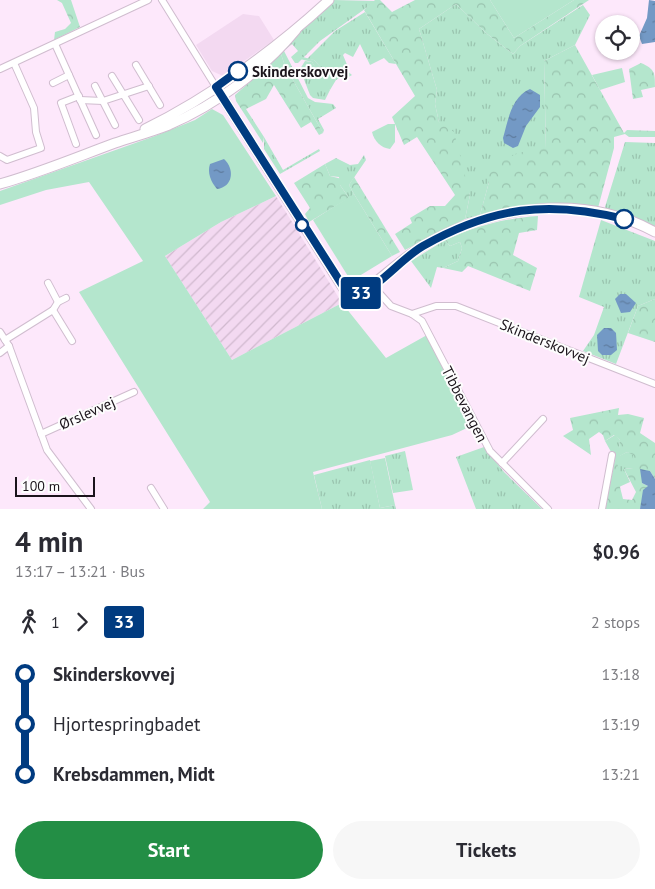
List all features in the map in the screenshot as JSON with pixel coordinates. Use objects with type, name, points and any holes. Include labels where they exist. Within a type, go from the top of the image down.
[{"type":"street","points":[[0,70],[148,0]]},
{"type":"street","points":[[162,0],[345,291],[356,295],[372,285],[407,257],[442,235],[475,221],[516,211],[541,208],[585,211],[625,220],[655,232]]},
{"type":"street","points":[[116,143],[158,122],[216,87],[296,30],[329,0]]},
{"type":"street","points":[[3,184],[171,124],[222,95],[257,69],[280,49],[296,30]]},
{"type":"street","points":[[55,44],[96,135]]},
{"type":"street","points":[[0,156],[7,160],[41,148],[36,132],[34,108],[14,63]]},
{"type":"street","points":[[136,65],[160,104]]},
{"type":"street","points":[[53,83],[69,75]]},
{"type":"street","points":[[112,76],[139,120]]},
{"type":"street","points":[[95,86],[115,125]]},
{"type":"street","points":[[76,144],[61,103],[80,98],[103,101],[149,86]]},
{"type":"street","points":[[48,283],[58,302]]},
{"type":"street","points":[[372,285],[391,306],[412,314]]},
{"type":"street","points":[[0,353],[7,343],[53,310],[58,302],[66,298]]},
{"type":"street","name":"Skinderskovvej","points":[[412,314],[436,306],[456,306],[655,384]]},
{"type":"street","points":[[53,310],[72,341]]},
{"type":"street","name":"Tibbevangen","points":[[412,314],[422,321],[429,331],[475,426],[490,451],[548,509]]},
{"type":"street","points":[[0,332],[7,343],[40,434],[54,461],[91,509]]},
{"type":"street","name":"Ørslevvej","points":[[40,434],[134,392]]},
{"type":"street","points":[[502,463],[543,419]]},
{"type":"street","points":[[602,509],[612,455]]},
{"type":"street","points":[[151,488],[164,509]]},
{"type":"shaded area","points":[[243,14],[259,16],[274,40],[223,76],[212,71],[196,45]]},
{"type":"shaded area","points":[[276,196],[342,303],[232,360],[165,256],[221,222]]},
{"type":"green space","points":[[57,0],[71,0],[80,27],[54,40],[55,32],[65,29],[71,23],[62,3]]},
{"type":"green space","points":[[334,0],[376,1],[320,41],[298,63],[295,63],[291,57],[298,51],[292,44],[286,49],[284,46]]},
{"type":"green space","points":[[375,0],[380,0],[392,12],[415,0],[490,0],[514,38],[574,0],[589,0],[520,46],[513,54],[486,33],[456,4],[419,29],[437,90],[435,104],[439,122],[454,132],[470,195],[465,219],[405,250],[395,234],[412,223],[410,218],[430,206],[445,206],[455,195],[417,137],[404,145],[392,117],[415,96],[364,10]]},
{"type":"green space","points":[[490,0],[574,0],[514,38]]},
{"type":"green space","points":[[456,4],[486,33],[513,54],[520,46],[583,5],[590,15],[575,45],[544,61],[546,149],[489,182],[480,215],[465,219],[470,195],[439,122],[435,104],[437,90],[419,29]]},
{"type":"green space","points":[[365,12],[396,64],[389,63],[384,58],[370,65],[360,44],[353,57],[345,53],[343,55],[348,67],[346,70],[352,75],[345,79],[343,76],[336,80],[332,72],[325,72],[314,60],[307,59],[335,31]]},
{"type":"green space","points":[[575,45],[624,133],[627,130],[655,131],[655,137],[629,137],[625,134],[614,137],[614,148],[598,208],[540,205],[480,215],[489,182],[487,174],[491,169],[513,155],[546,148],[544,61]]},
{"type":"green space","points":[[283,49],[308,98],[315,102],[333,104],[336,108],[318,119],[324,130],[323,133],[285,66],[281,54],[277,65],[248,82]]},
{"type":"green space","points":[[281,54],[285,66],[323,133],[319,135],[311,122],[301,128],[274,85],[266,99],[246,109],[264,137],[263,143],[236,101],[235,95],[269,65],[277,65],[276,58]]},
{"type":"green space","points":[[299,56],[314,60],[325,72],[334,74],[336,80],[330,90],[312,62],[300,59]]},
{"type":"green space","points":[[305,61],[312,62],[328,86],[330,90],[325,100],[313,98],[310,95],[300,69]]},
{"type":"green space","points":[[641,63],[652,70],[655,78],[655,87],[641,90],[643,97],[633,99],[629,69]]},
{"type":"green space","points":[[622,68],[625,82],[600,90],[592,75]]},
{"type":"green space","points":[[212,109],[223,115],[276,196],[221,222],[165,256],[232,360],[342,303],[386,358],[427,335],[469,420],[467,428],[452,435],[313,472],[322,509],[203,509],[210,502],[79,292],[143,261],[89,182],[46,190],[0,205],[0,191],[155,136],[195,120]]},
{"type":"green space","points":[[388,124],[395,124],[395,142],[390,149],[378,144],[372,132]]},
{"type":"green space","points":[[264,137],[283,170],[319,149],[320,151],[280,174],[264,149]]},
{"type":"green space","points":[[625,142],[655,143],[655,229],[627,215],[606,211],[605,207]]},
{"type":"green space","points":[[364,155],[366,160],[349,185],[354,194],[349,198],[340,185],[339,177],[330,176],[325,164],[336,158],[350,165],[358,164]]},
{"type":"green space","points":[[325,164],[330,176],[342,179],[340,185],[349,198],[309,222],[305,214],[310,208],[294,183]]},
{"type":"green space","points":[[354,177],[400,252],[392,256],[349,185]]},
{"type":"green space","points":[[354,194],[392,256],[351,281],[313,220]]},
{"type":"green space","points":[[538,216],[537,230],[519,233],[513,255],[537,268],[530,291],[468,266],[462,272],[443,268],[458,261],[462,248],[460,242],[450,246],[445,240],[491,224]]},
{"type":"green space","points":[[601,220],[655,241],[655,299],[638,306],[616,364],[583,351],[594,335],[604,307],[579,297]]},
{"type":"green space","points":[[445,240],[450,246],[460,242],[462,248],[458,261],[443,268],[437,267],[431,288],[411,261]]},
{"type":"green space","points":[[655,299],[655,342],[628,333],[638,306]]},
{"type":"green space","points":[[619,408],[618,415],[628,414],[644,418],[640,433],[655,443],[655,479],[650,471],[642,473],[642,483],[648,486],[640,509],[605,509],[615,459],[623,478],[620,487],[623,499],[632,500],[636,492],[624,469],[633,468],[633,455],[627,452],[618,457],[620,440],[614,435],[605,441],[603,435],[599,432],[589,439],[591,455],[563,436],[573,430],[570,418]]},
{"type":"green space","points":[[615,435],[620,440],[619,456],[627,452],[633,454],[633,468],[624,469],[630,482],[619,487],[615,459],[605,441]]},
{"type":"green space","points":[[484,447],[504,472],[542,509],[476,509],[456,457]]},
{"type":"green space","points":[[405,451],[413,490],[393,493],[385,456]]},
{"type":"green space","points":[[385,458],[395,505],[380,508],[370,461]]},
{"type":"green space","points":[[370,460],[380,508],[395,505],[396,509],[322,509],[314,475]]},
{"type":"water","points":[[649,0],[655,1],[655,42],[642,44],[640,34],[647,18]]},
{"type":"water","points":[[530,89],[540,95],[540,107],[526,126],[518,146],[513,148],[504,143],[503,138],[511,110],[518,98]]},
{"type":"water","points":[[224,159],[230,168],[231,177],[226,185],[217,189],[210,177],[209,167],[210,164]]},
{"type":"water","points":[[620,294],[626,294],[636,303],[630,312],[621,313],[615,299]]},
{"type":"water","points":[[604,328],[611,328],[616,333],[617,350],[611,355],[602,355],[598,351],[597,335]]},
{"type":"water","points":[[640,469],[650,471],[655,479],[655,509],[640,509],[643,490],[648,486],[642,483]]},
{"type":"bus line","name":"33","points":[[238,71],[216,87],[305,230],[348,294],[360,294],[407,257],[442,235],[475,221],[496,215],[541,208],[585,211],[624,219]]},
{"type":"place","name":"Skinderskovvej","points":[[238,71]]}]
